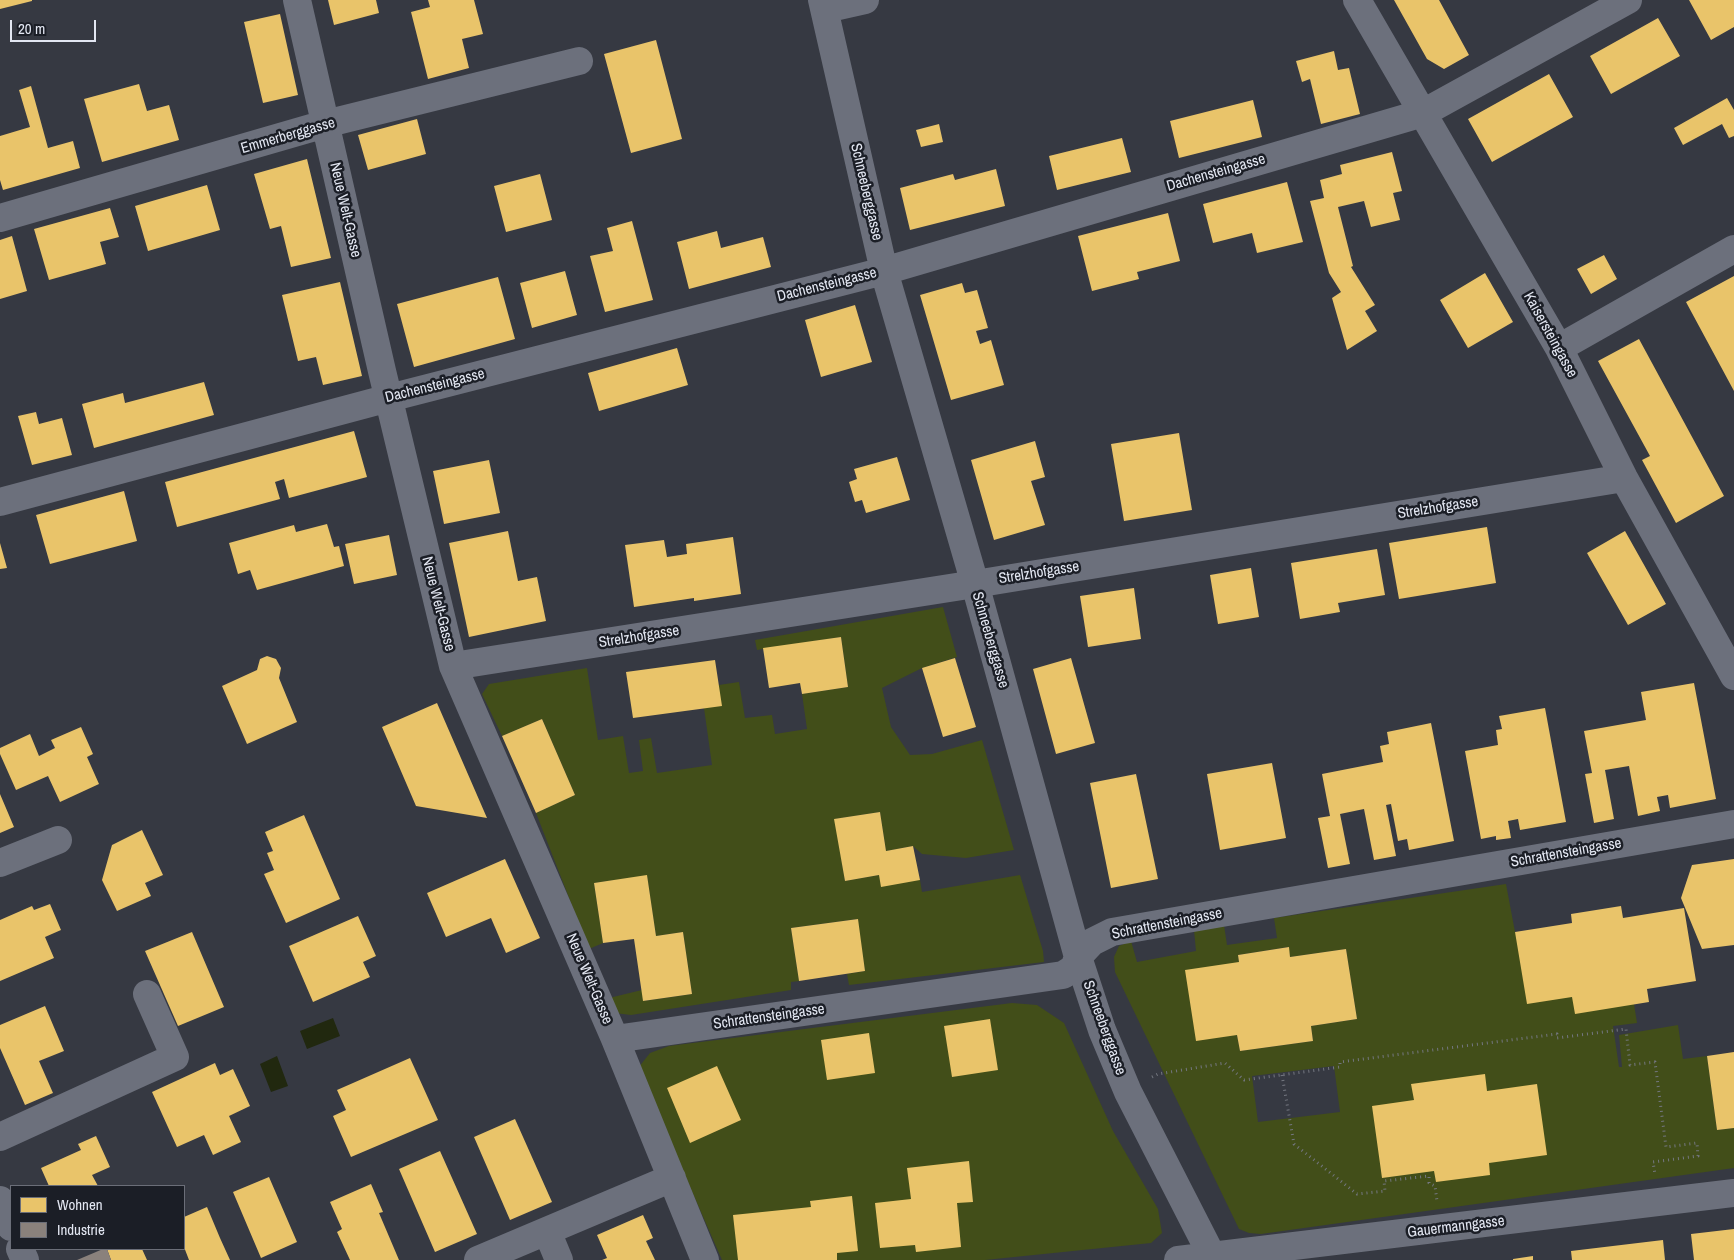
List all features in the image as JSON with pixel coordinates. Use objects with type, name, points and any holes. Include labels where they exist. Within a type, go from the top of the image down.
[{"type":"street","name":"Neue Welt-Gasse","points":[[297,0],[453,666],[615,1039],[705,1260]]},
{"type":"street","points":[[824,5],[865,0]]},
{"type":"street","name":"Kaisersteingasse","points":[[1357,0],[1559,348],[1624,478],[1734,676]]},
{"type":"street","name":"Dachensteingasse","points":[[0,502],[389,398],[884,271],[1423,113],[1628,0]]},
{"type":"street","name":"Schneeberggasse","points":[[824,5],[884,271],[975,584],[1078,957],[1102,1030],[1128,1092],[1213,1258]]},
{"type":"street","name":"Emmerberggasse","points":[[0,218],[325,124],[579,62]]},
{"type":"street","points":[[1559,348],[1734,249]]},
{"type":"street","name":"Strelzhofgasse","points":[[453,666],[975,584],[1624,478]]},
{"type":"street","name":"Schrattensteingasse","points":[[615,1039],[1063,975],[1074,968],[1078,957],[1092,942],[1112,932],[1734,824]]},
{"type":"street","points":[[0,863],[58,840]]},
{"type":"street","points":[[0,1137],[175,1057],[147,994]]},
{"type":"street","points":[[478,1260],[672,1178]]},
{"type":"street","name":"Gauermanngasse","points":[[1178,1260],[1213,1258],[1734,1193]]},
{"type":"street","points":[[0,1200],[10,1225]]},
{"type":"street","points":[[547,1231],[559,1260]]},
{"type":"path","points":[[1128,1092],[1158,1074],[1225,1063],[1244,1080],[1340,1067],[1340,1062],[1557,1034],[1557,1038],[1626,1029],[1630,1065],[1656,1062],[1666,1146],[1697,1142],[1698,1156],[1653,1162],[1658,1202]]},
{"type":"path","points":[[1282,1074],[1294,1144],[1357,1194],[1385,1191],[1384,1181],[1429,1176],[1430,1183],[1435,1186],[1440,1229]]},
{"type":"green space","points":[[943,607],[957,657],[922,668],[882,688],[891,727],[910,755],[932,754],[982,740],[1014,850],[966,858],[922,854],[913,846],[886,851],[880,812],[835,819],[845,881],[879,875],[920,880],[922,892],[1020,875],[1043,951],[1044,962],[849,985],[847,974],[865,971],[857,919],[791,928],[799,981],[791,982],[791,990],[631,1015],[615,1013],[609,998],[642,990],[644,1001],[692,994],[683,932],[656,936],[647,876],[594,883],[603,943],[589,949],[536,813],[575,795],[542,719],[502,736],[482,694],[489,684],[587,668],[598,740],[623,736],[629,773],[643,771],[639,740],[651,738],[657,773],[712,765],[704,708],[719,685],[739,682],[745,718],[772,715],[775,734],[807,729],[802,694],[848,687],[841,637],[757,650],[755,640]]},
{"type":"green space","points":[[1506,884],[1515,932],[1572,997],[1634,1004],[1637,1023],[1613,1026],[1619,1067],[1622,1067],[1619,1035],[1678,1025],[1683,1059],[1707,1056],[1717,1130],[1734,1128],[1734,1168],[1261,1234],[1249,1233],[1239,1229],[1115,972],[1114,957],[1119,946],[1131,941],[1137,962],[1196,951],[1194,930],[1224,925],[1227,945],[1277,938],[1274,918]],"holes":[[[1288,947],[1290,957],[1346,949],[1357,1019],[1311,1026],[1313,1041],[1240,1051],[1237,1035],[1238,955]],[[1334,1066],[1340,1112],[1258,1122],[1252,1076]]]},
{"type":"green space","points":[[1012,1003],[1037,1005],[1064,1023],[1113,1131],[1158,1209],[1162,1233],[1151,1243],[985,1260],[722,1260],[638,1068],[650,1053],[669,1046]]},
{"type":"shaded area","points":[[333,1018],[340,1036],[307,1049],[300,1031]]},
{"type":"shaded area","points":[[277,1056],[288,1086],[271,1092],[260,1064]]},
{"type":"building: Wohnen","points":[[0,0],[32,0],[32,1],[0,9]]},
{"type":"building: Wohnen","points":[[328,0],[376,0],[379,13],[334,25]]},
{"type":"building: Wohnen","points":[[428,0],[474,0],[483,34],[462,39],[469,68],[428,79],[411,12],[430,7]]},
{"type":"building: Wohnen","points":[[1394,0],[1439,0],[1469,55],[1444,69],[1427,59]]},
{"type":"building: Wohnen","points":[[1689,0],[1734,0],[1734,27],[1711,40]]},
{"type":"building: Wohnen","points":[[280,14],[298,95],[263,103],[244,22]]},
{"type":"building: Wohnen","points":[[1658,18],[1680,56],[1611,94],[1590,56]]},
{"type":"building: Wohnen","points":[[656,40],[682,139],[631,153],[604,54]]},
{"type":"building: Wohnen","points":[[1334,51],[1338,70],[1349,68],[1360,114],[1321,124],[1310,79],[1302,82],[1296,61]]},
{"type":"building: Wohnen","points":[[1549,74],[1573,117],[1492,162],[1468,119]]},
{"type":"building: Wohnen","points":[[139,84],[147,111],[169,105],[179,140],[102,162],[84,99]]},
{"type":"building: Wohnen","points":[[31,86],[48,148],[73,141],[80,168],[3,190],[0,180],[0,136],[30,127],[19,90]]},
{"type":"building: Wohnen","points":[[1727,98],[1734,110],[1734,136],[1729,138],[1722,124],[1683,145],[1674,128]]},
{"type":"building: Wohnen","points":[[1253,100],[1262,137],[1179,158],[1170,121]]},
{"type":"building: Wohnen","points":[[417,119],[426,154],[368,170],[358,135]]},
{"type":"building: Wohnen","points":[[939,124],[943,142],[921,147],[916,130]]},
{"type":"building: Wohnen","points":[[1122,138],[1131,172],[1057,190],[1049,156]]},
{"type":"building: Wohnen","points":[[1392,152],[1402,191],[1393,193],[1400,220],[1371,227],[1364,201],[1338,207],[1353,266],[1351,267],[1375,305],[1365,311],[1377,331],[1347,350],[1332,298],[1341,292],[1329,273],[1310,201],[1324,198],[1320,180],[1342,174],[1340,165]]},
{"type":"building: Wohnen","points":[[307,159],[331,258],[291,267],[281,226],[270,229],[254,174]]},
{"type":"building: Wohnen","points":[[996,169],[1005,206],[910,230],[900,188],[953,174],[955,180]]},
{"type":"building: Wohnen","points":[[540,174],[552,220],[506,232],[494,186]]},
{"type":"building: Wohnen","points":[[1287,182],[1303,242],[1257,253],[1252,233],[1213,243],[1203,204]]},
{"type":"building: Wohnen","points":[[207,185],[220,230],[148,251],[135,206]]},
{"type":"building: Wohnen","points":[[110,208],[119,237],[100,242],[106,264],[49,280],[34,229]]},
{"type":"building: Wohnen","points":[[1168,213],[1180,261],[1137,272],[1139,279],[1092,291],[1078,236]]},
{"type":"building: Wohnen","points":[[632,221],[653,300],[605,312],[590,256],[613,251],[607,228]]},
{"type":"building: Wohnen","points":[[717,231],[721,248],[763,237],[771,267],[689,289],[677,242]]},
{"type":"building: Wohnen","points":[[12,236],[27,291],[0,299],[0,240]]},
{"type":"building: Wohnen","points":[[1604,255],[1617,279],[1591,294],[1577,269]]},
{"type":"building: Wohnen","points":[[565,271],[577,315],[532,328],[520,283]]},
{"type":"building: Wohnen","points":[[1485,273],[1513,322],[1468,348],[1440,300]]},
{"type":"building: Wohnen","points":[[1734,276],[1734,391],[1686,302]]},
{"type":"building: Wohnen","points":[[498,277],[515,339],[414,367],[397,304]]},
{"type":"building: Wohnen","points":[[340,282],[362,376],[323,385],[316,357],[298,361],[282,295]]},
{"type":"building: Wohnen","points":[[962,283],[965,293],[977,290],[988,328],[976,331],[980,344],[991,340],[1004,385],[951,400],[920,295]]},
{"type":"building: Wohnen","points":[[855,305],[872,362],[821,377],[805,320]]},
{"type":"building: Wohnen","points":[[1639,339],[1724,496],[1676,523],[1642,460],[1650,456],[1598,361]]},
{"type":"building: Wohnen","points":[[677,348],[688,385],[599,411],[588,373]]},
{"type":"building: Wohnen","points":[[204,382],[214,415],[94,448],[82,404],[123,393],[125,403]]},
{"type":"building: Wohnen","points":[[36,412],[39,424],[62,418],[72,455],[32,465],[18,416]]},
{"type":"building: Wohnen","points":[[354,431],[367,477],[289,498],[284,479],[275,482],[280,499],[177,527],[165,482]]},
{"type":"building: Wohnen","points":[[1179,433],[1192,510],[1124,521],[1111,444]]},
{"type":"building: Wohnen","points":[[1035,441],[1045,477],[1031,481],[1045,525],[994,540],[971,460]]},
{"type":"building: Wohnen","points":[[897,457],[910,500],[866,513],[862,500],[855,502],[849,482],[857,479],[854,469]]},
{"type":"building: Wohnen","points":[[489,460],[500,513],[444,524],[433,471]]},
{"type":"building: Wohnen","points":[[124,491],[137,541],[50,564],[36,515]]},
{"type":"building: Wohnen","points":[[327,524],[334,547],[339,546],[344,566],[257,590],[250,570],[238,574],[229,543],[294,525],[296,532]]},
{"type":"building: Wohnen","points":[[1487,527],[1496,583],[1399,599],[1389,543]]},
{"type":"building: Wohnen","points":[[508,531],[518,581],[537,577],[546,621],[469,637],[449,543]]},
{"type":"building: Wohnen","points":[[1625,531],[1666,604],[1628,625],[1587,553]]},
{"type":"building: Wohnen","points":[[389,535],[397,575],[354,584],[345,544]]},
{"type":"building: Wohnen","points":[[733,537],[741,594],[694,601],[694,598],[634,607],[625,545],[664,540],[667,557],[687,554],[686,544]]},
{"type":"building: Wohnen","points":[[0,543],[7,568],[0,569]]},
{"type":"building: Wohnen","points":[[1377,549],[1385,595],[1338,603],[1340,612],[1300,619],[1291,563]]},
{"type":"building: Wohnen","points":[[1251,568],[1259,617],[1218,624],[1210,575]]},
{"type":"building: Wohnen","points":[[1134,588],[1141,639],[1088,647],[1080,596]]},
{"type":"building: Wohnen","points":[[841,637],[848,687],[802,694],[800,683],[769,688],[763,648]]},
{"type":"building: Wohnen","points":[[267,656],[276,659],[281,668],[279,678],[297,722],[247,744],[222,686],[257,670],[260,659]]},
{"type":"building: Wohnen","points":[[955,658],[976,727],[943,737],[922,668]]},
{"type":"building: Wohnen","points":[[1071,658],[1095,743],[1056,754],[1033,669]]},
{"type":"building: Wohnen","points":[[715,660],[722,706],[633,718],[626,672]]},
{"type":"building: Wohnen","points":[[1694,683],[1716,799],[1670,808],[1668,795],[1657,797],[1660,811],[1638,816],[1629,766],[1605,770],[1614,819],[1594,823],[1585,774],[1592,773],[1584,731],[1646,720],[1641,692]]},
{"type":"building: Wohnen","points":[[437,703],[487,818],[416,806],[382,727]]},
{"type":"building: Wohnen","points":[[1545,708],[1566,822],[1520,830],[1518,819],[1508,821],[1511,838],[1496,840],[1496,836],[1481,839],[1465,751],[1498,745],[1496,730],[1502,729],[1499,716]]},
{"type":"building: Wohnen","points":[[542,719],[575,795],[536,813],[502,736]]},
{"type":"building: Wohnen","points":[[1431,723],[1454,841],[1409,850],[1407,839],[1398,841],[1391,804],[1386,805],[1396,856],[1374,860],[1364,809],[1340,814],[1350,864],[1328,868],[1318,818],[1330,816],[1322,774],[1383,762],[1380,746],[1389,744],[1387,732]]},
{"type":"building: Wohnen","points":[[81,727],[93,754],[87,757],[99,784],[60,802],[48,776],[16,790],[0,754],[0,748],[30,734],[39,756],[55,748],[51,740]]},
{"type":"building: Wohnen","points":[[1272,763],[1286,838],[1220,850],[1207,774]]},
{"type":"building: Wohnen","points":[[1136,774],[1158,879],[1111,888],[1090,783]]},
{"type":"building: Wohnen","points":[[0,794],[14,827],[0,833]]},
{"type":"building: Wohnen","points":[[880,812],[886,851],[913,846],[920,880],[881,887],[879,875],[845,881],[834,819]]},
{"type":"building: Wohnen","points":[[304,815],[340,899],[286,923],[264,874],[274,870],[267,853],[273,851],[265,832]]},
{"type":"building: Wohnen","points":[[142,830],[163,875],[145,883],[151,896],[117,911],[102,880],[112,845]]},
{"type":"building: Wohnen","points":[[505,859],[540,938],[506,953],[491,918],[446,937],[427,893]]},
{"type":"building: Wohnen","points":[[1734,859],[1734,945],[1702,949],[1681,898],[1692,865]]},
{"type":"building: Wohnen","points":[[647,875],[656,936],[683,932],[692,994],[643,1001],[634,939],[603,943],[594,883]]},
{"type":"building: Wohnen","points":[[50,904],[61,930],[45,937],[54,958],[0,981],[0,920],[32,906],[34,910]]},
{"type":"building: Wohnen","points":[[1621,906],[1623,918],[1684,908],[1696,981],[1647,989],[1649,1002],[1575,1014],[1572,997],[1527,1004],[1515,932],[1572,923],[1571,914]]},
{"type":"building: Wohnen","points":[[358,916],[376,956],[363,962],[370,977],[313,1002],[289,946]]},
{"type":"building: Wohnen","points":[[858,919],[865,971],[799,981],[791,928]]},
{"type":"building: Wohnen","points":[[192,932],[224,1007],[178,1026],[145,951]]},
{"type":"building: Wohnen","points":[[1289,947],[1290,957],[1346,949],[1357,1019],[1311,1026],[1313,1041],[1240,1051],[1237,1035],[1196,1041],[1185,970],[1239,962],[1238,955]]},
{"type":"building: Wohnen","points":[[45,1006],[64,1051],[39,1061],[53,1093],[25,1105],[0,1048],[0,1025]]},
{"type":"building: Wohnen","points":[[990,1019],[998,1070],[952,1077],[944,1026]]},
{"type":"building: Wohnen","points":[[869,1033],[875,1073],[827,1080],[821,1040]]},
{"type":"building: Wohnen","points":[[1734,1052],[1734,1128],[1717,1130],[1707,1056]]},
{"type":"building: Wohnen","points":[[410,1058],[438,1120],[351,1157],[333,1116],[346,1110],[337,1090]]},
{"type":"building: Wohnen","points":[[215,1063],[220,1075],[233,1069],[250,1106],[229,1116],[241,1142],[213,1155],[204,1135],[177,1147],[152,1092]]},
{"type":"building: Wohnen","points":[[717,1066],[741,1120],[690,1143],[667,1088]]},
{"type":"building: Wohnen","points":[[1485,1074],[1487,1091],[1537,1084],[1547,1155],[1489,1163],[1490,1175],[1436,1182],[1434,1171],[1382,1178],[1372,1106],[1414,1100],[1411,1084]]},
{"type":"building: Wohnen","points":[[515,1119],[552,1202],[510,1220],[474,1137]]},
{"type":"building: Wohnen","points":[[96,1136],[110,1167],[92,1175],[97,1185],[49,1185],[41,1168],[81,1150],[78,1144]]},
{"type":"building: Wohnen","points":[[440,1151],[477,1234],[435,1252],[399,1169]]},
{"type":"building: Wohnen","points":[[969,1161],[973,1202],[957,1203],[961,1247],[916,1252],[915,1245],[880,1248],[875,1203],[911,1199],[907,1168]]},
{"type":"building: Wohnen","points":[[269,1177],[297,1242],[261,1258],[233,1192]]},
{"type":"building: Wohnen","points":[[371,1184],[383,1212],[379,1213],[399,1260],[350,1260],[337,1232],[342,1229],[330,1202]]},
{"type":"building: Wohnen","points":[[852,1196],[858,1251],[837,1253],[837,1260],[738,1260],[733,1215],[811,1207],[810,1201]]},
{"type":"building: Wohnen","points":[[207,1207],[230,1260],[189,1260],[185,1250],[185,1217]]},
{"type":"building: Wohnen","points":[[643,1215],[653,1238],[646,1241],[655,1260],[602,1260],[607,1258],[597,1235]]},
{"type":"building: Wohnen","points":[[1734,1229],[1734,1260],[1694,1260],[1691,1234]]},
{"type":"building: Wohnen","points":[[1663,1240],[1665,1260],[1572,1260],[1571,1251]]},
{"type":"building: Wohnen","points":[[107,1250],[142,1250],[147,1260],[111,1260]]},
{"type":"building: Wohnen","points":[[1533,1256],[1533,1260],[1513,1260],[1513,1259]]},
{"type":"building: Industrie","points":[[101,1250],[107,1250],[111,1260],[77,1260]]}]
